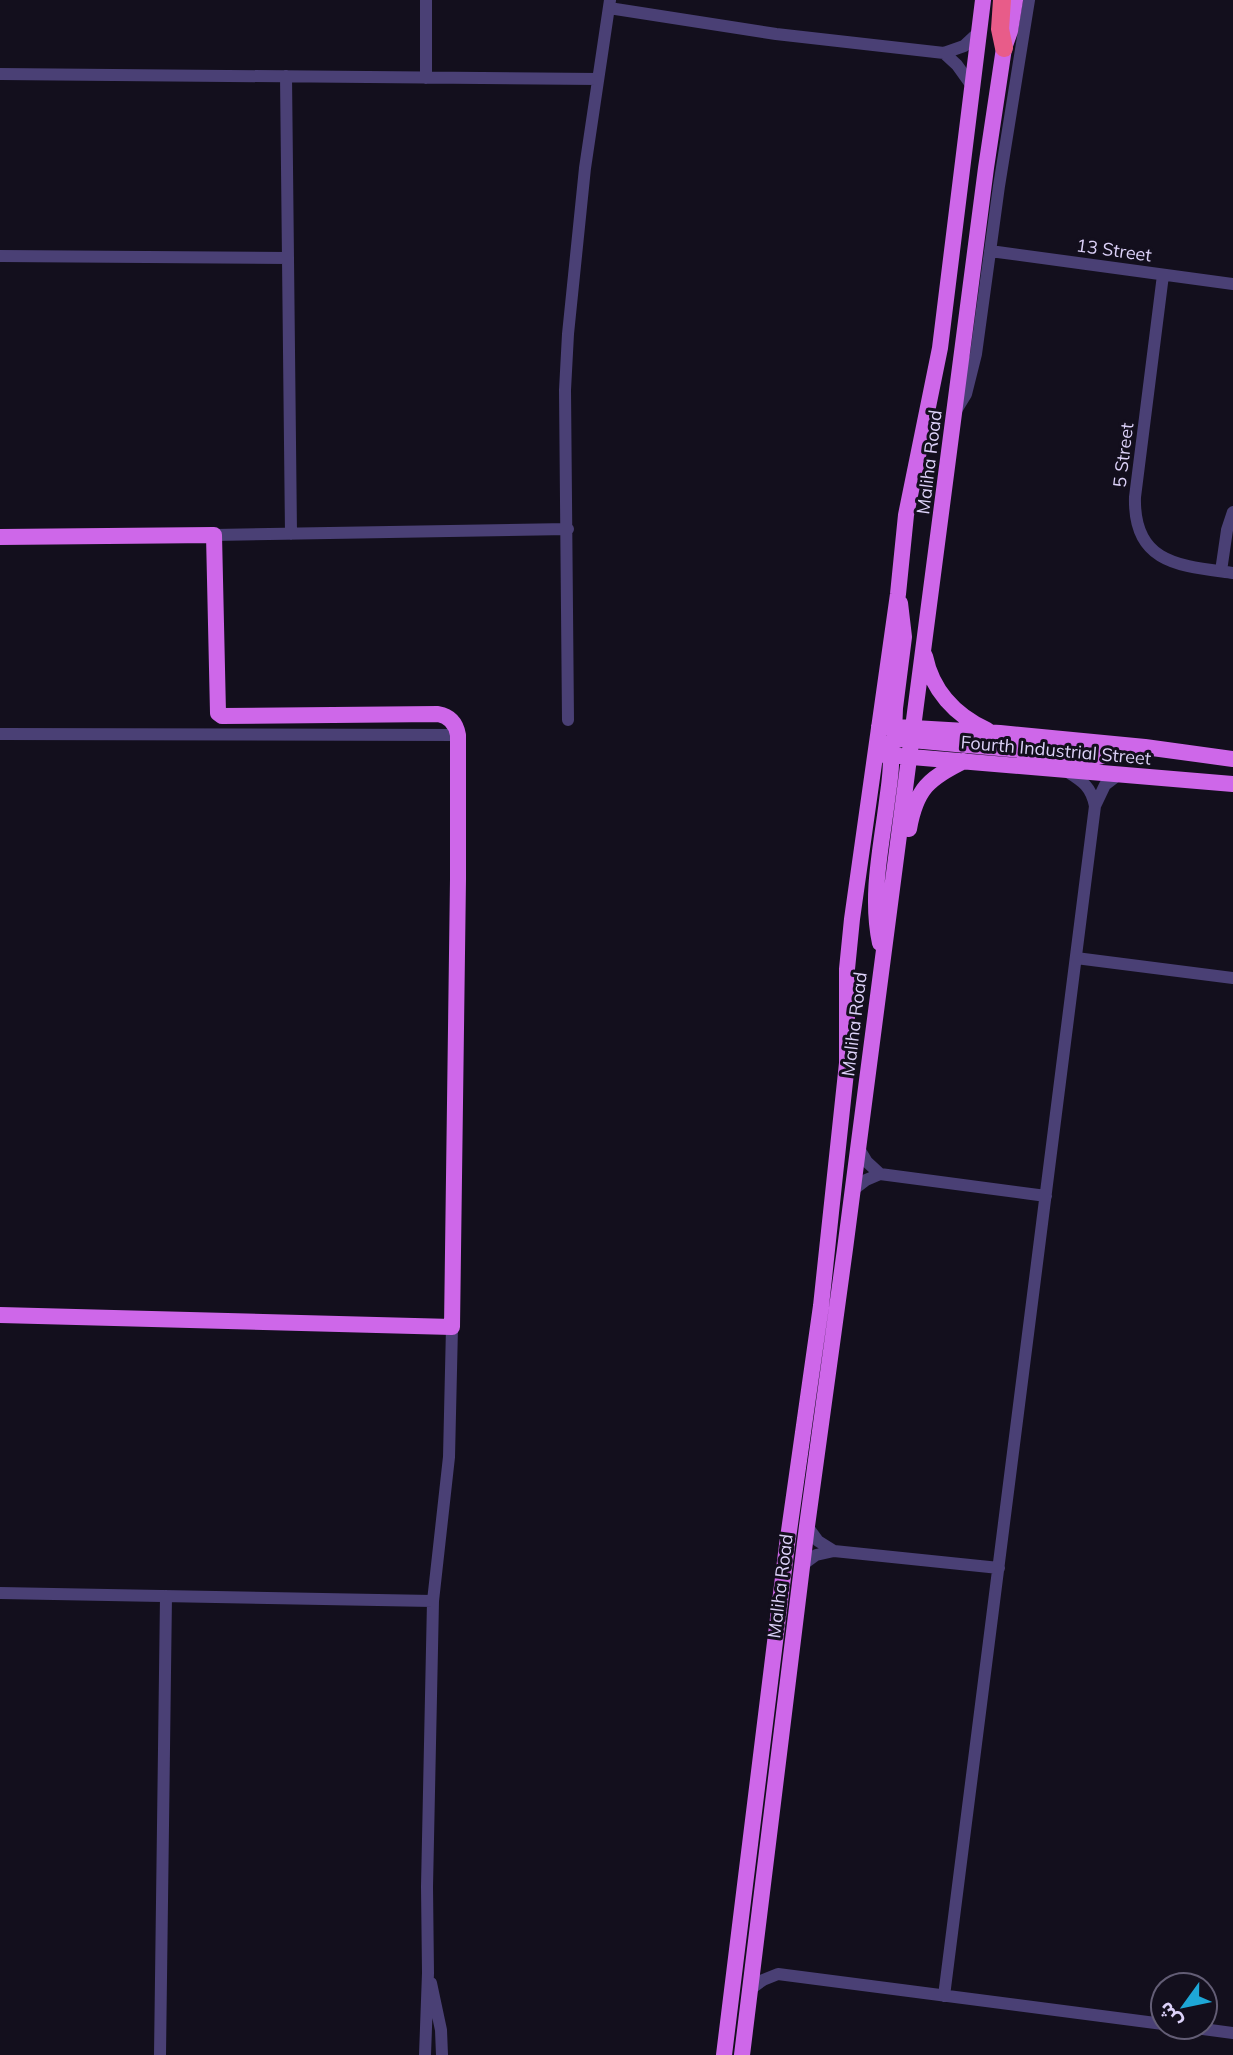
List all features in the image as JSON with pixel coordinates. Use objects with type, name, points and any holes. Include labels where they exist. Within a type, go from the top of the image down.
[{"type":"highway","points":[[1002,0],[1000,29],[1004,48]]},
{"type":"main road","name":"Maliha Road","points":[[742,2055],[807,1525],[895,863],[893,740],[898,594],[911,483],[940,348],[983,0]]},
{"type":"main road","name":"Maliha Road","points":[[724,2052],[787,1545],[821,1306],[847,1063],[850,940],[893,740],[923,649],[986,168],[1004,48],[1015,0]]},
{"type":"main road","points":[[0,537],[214,534],[219,714],[440,714],[453,722],[458,735],[452,1326],[0,1315]]},
{"type":"main road","points":[[923,649],[933,680],[949,704],[992,733]]},
{"type":"main road","name":"Fourth Industrial Street","points":[[893,740],[992,733],[1145,747],[1233,759]]},
{"type":"main road","points":[[882,957],[875,907],[893,740],[1096,757],[1121,755],[1145,747]]},
{"type":"main road","name":"Fourth Industrial Street","points":[[893,740],[965,761],[1233,784]]},
{"type":"main road","points":[[895,863],[905,849],[914,805],[922,789],[940,773],[965,761]]},
{"type":"main road","points":[[751,1836],[755,1845],[767,1852]]},
{"type":"street","points":[[426,0],[426,78]]},
{"type":"street","points":[[955,412],[966,394],[974,365],[1029,0]]},
{"type":"street","points":[[568,720],[565,390],[568,334],[585,168],[609,4],[776,34],[944,53],[964,46],[979,32]]},
{"type":"street","points":[[944,53],[957,65],[972,86]]},
{"type":"street","points":[[0,74],[598,79]]},
{"type":"street","points":[[286,76],[291,534]]},
{"type":"street","name":"13 Street","points":[[990,251],[1233,284]]},
{"type":"street","points":[[0,257],[288,258]]},
{"type":"street","name":"5 Street","points":[[1163,275],[1135,498],[1136,519],[1144,540],[1168,562],[1227,572]]},
{"type":"street","points":[[1227,572],[1227,530],[1233,512]]},
{"type":"street","points":[[214,534],[568,529]]},
{"type":"street","points":[[0,734],[458,735]]},
{"type":"street","points":[[1065,771],[1086,784],[1092,793],[1095,806]]},
{"type":"street","points":[[944,1996],[1095,806],[1105,785],[1118,775]]},
{"type":"street","points":[[1076,958],[1233,978]]},
{"type":"street","points":[[858,1147],[867,1163],[880,1174]]},
{"type":"street","points":[[853,1190],[880,1174],[1046,1196]]},
{"type":"street","points":[[425,2055],[433,1601],[449,1457],[452,1326]]},
{"type":"street","points":[[807,1525],[818,1541],[834,1551]]},
{"type":"street","points":[[802,1566],[816,1555],[834,1551],[999,1567]]},
{"type":"street","points":[[0,1592],[433,1601]]},
{"type":"street","points":[[160,2055],[166,1596]]},
{"type":"street","points":[[754,1951],[762,1962],[778,1974]]},
{"type":"street","points":[[428,1973],[436,1998],[442,2055]]},
{"type":"street","points":[[749,1990],[762,1980],[778,1974],[1149,2022]]}]
